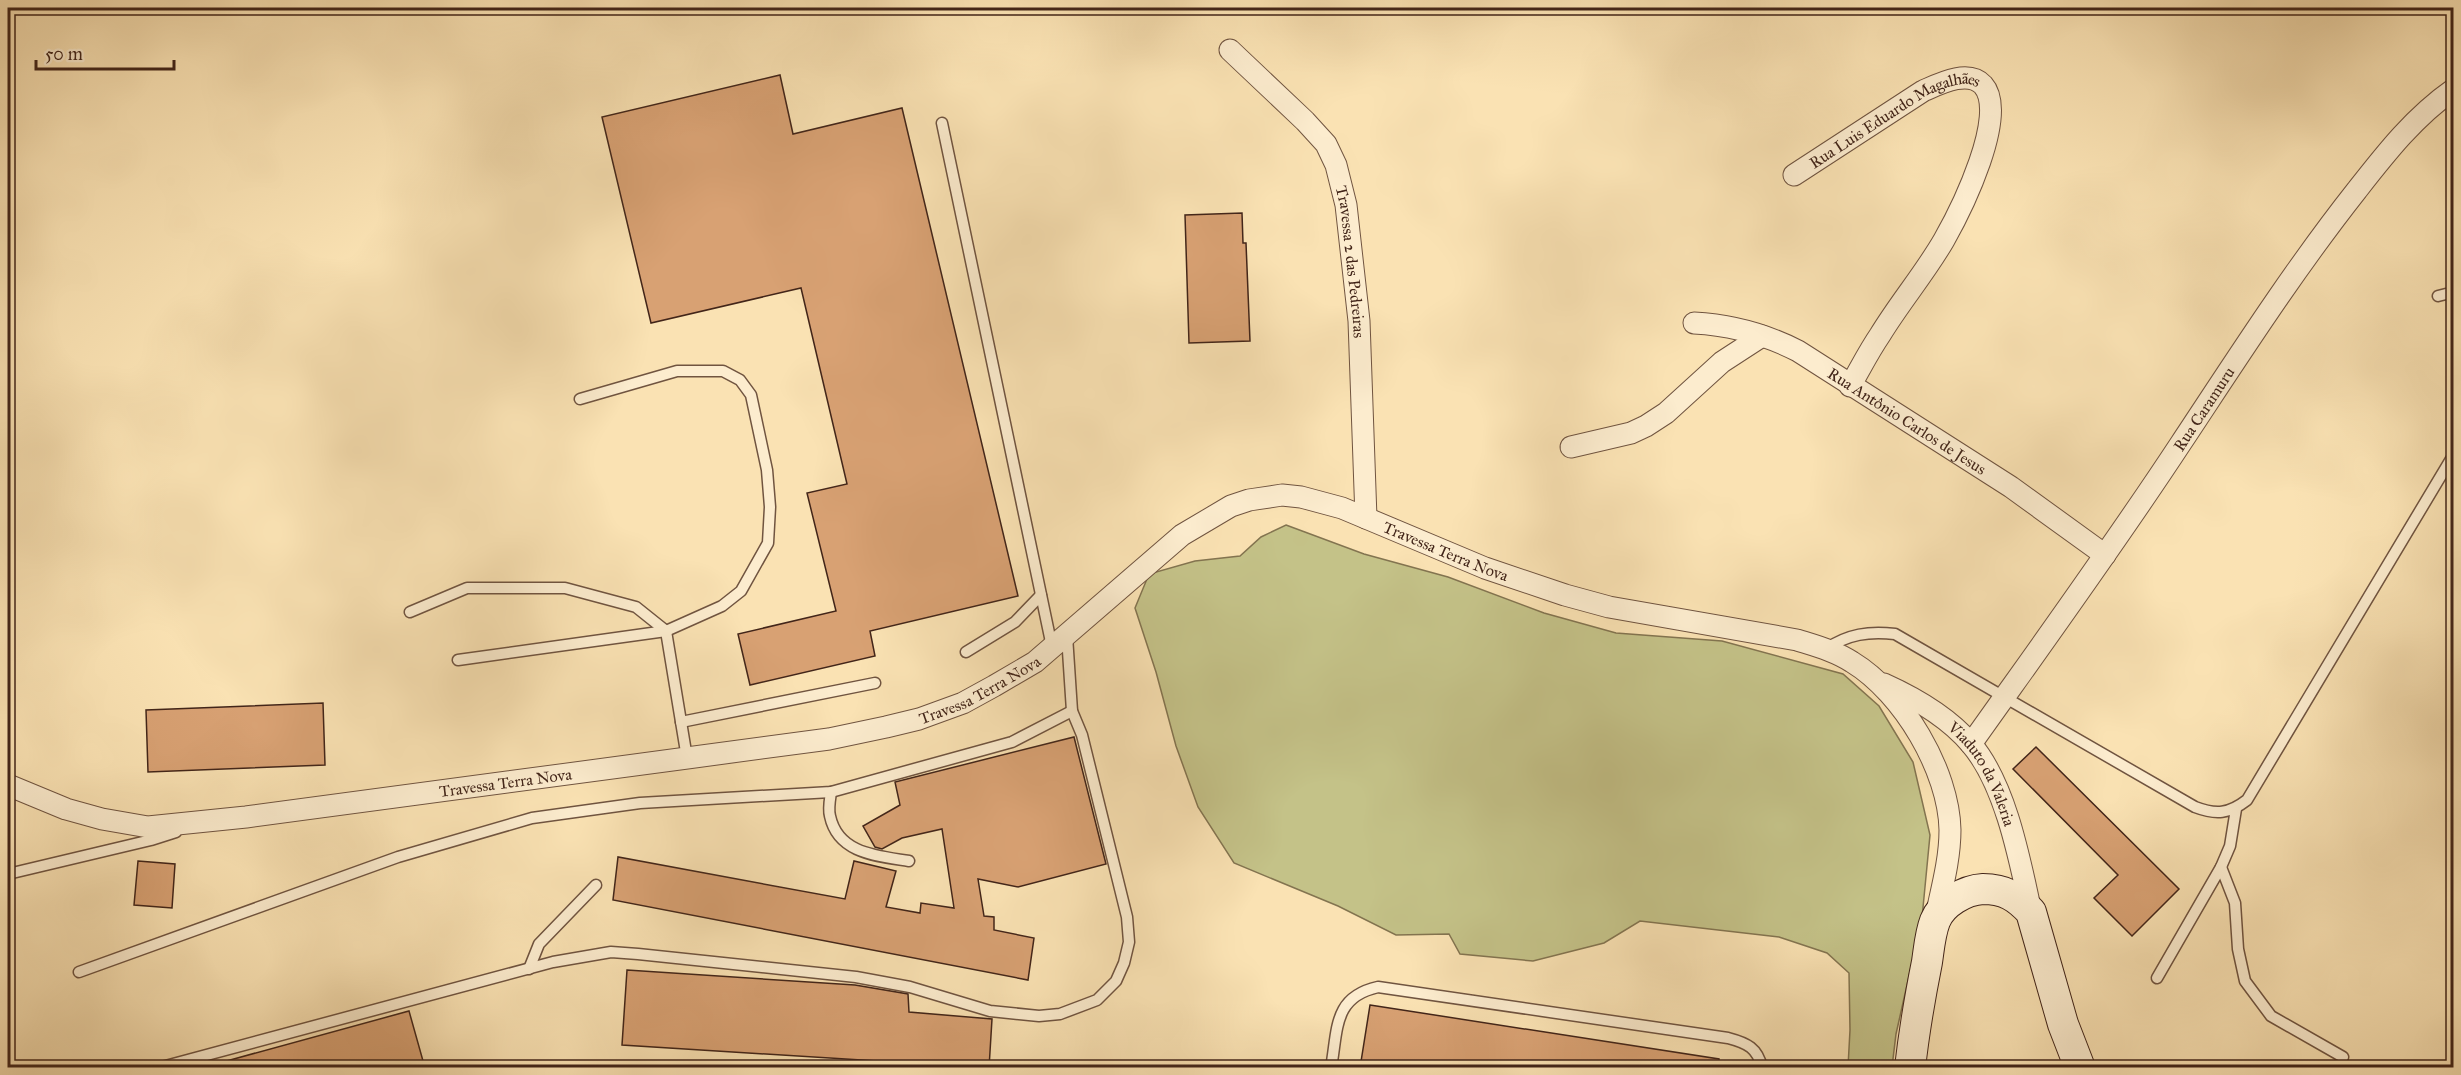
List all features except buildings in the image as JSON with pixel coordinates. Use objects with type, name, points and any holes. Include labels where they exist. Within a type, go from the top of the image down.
[{"type":"main road","points":[[1910,1068],[1915,1020],[1935,920],[1946,906],[1960,896],[1976,890],[2006,892],[2018,899],[2031,912]]},
{"type":"main road","name":"Viaduto da Valeria","points":[[2031,912],[2063,1024],[2080,1068]]},
{"type":"street","name":"Travessa 2 das Pedreiras","points":[[1230,50],[1305,121],[1326,144],[1336,165],[1346,205],[1359,321],[1366,518]]},
{"type":"street","name":"Rua Luis Eduardo Magalhães","points":[[1794,176],[1940,83],[1968,79],[1980,82],[1988,91],[1991,116],[1985,145],[1974,176],[1945,239],[1881,333],[1850,386]]},
{"type":"street","name":"Rua Caramuru","points":[[1971,744],[2154,484],[2258,324],[2335,218],[2409,127],[2454,89]]},
{"type":"street","name":"Rua Antônio Carlos de Jesus","points":[[1694,323],[1714,324],[1762,336],[1798,351],[2011,487],[2105,555]]},
{"type":"street","points":[[1571,447],[1631,433],[1646,426],[1666,413],[1722,362],[1762,336]]},
{"type":"street","name":"Travessa Terra Nova","points":[[8,785],[66,809],[102,819],[148,827],[205,822],[829,739],[919,719],[963,702],[1035,662],[1182,535],[1212,515],[1231,506],[1263,497],[1301,497],[1322,501],[1485,568],[1609,607],[1797,640],[1826,649],[1853,662],[1875,680]]},
{"type":"street","points":[[1875,680],[1908,716],[1940,777],[1950,829],[1949,853],[1935,920]]},
{"type":"street","name":"Viaduto da Valeria","points":[[1875,680],[1930,708],[1971,744],[1989,773],[2003,804],[2018,851],[2031,912]]},
{"type":"lane","points":[[158,1068],[529,969],[611,952],[856,977],[910,987],[990,1011],[1039,1016],[1060,1014],[1098,1000],[1116,981],[1124,963],[1129,942],[1127,917],[1082,735],[1072,711],[1060,642],[1041,595],[942,123]]},
{"type":"lane","points":[[2438,296],[2454,292]]},
{"type":"lane","points":[[458,660],[666,631],[722,606],[741,591],[768,543],[770,507],[767,470],[751,395],[740,380],[723,371],[677,371],[580,399]]},
{"type":"lane","points":[[1826,649],[1838,640],[1852,635],[1895,634],[2195,807],[2209,812],[2223,813],[2236,809],[2247,800],[2454,454]]},
{"type":"lane","points":[[410,612],[467,588],[565,588],[636,607],[666,631],[687,758]]},
{"type":"lane","points":[[966,652],[1015,622],[1041,595]]},
{"type":"lane","points":[[681,722],[875,683]]},
{"type":"lane","points":[[79,972],[398,857],[532,818],[640,803],[831,792],[1012,742],[1072,711]]},
{"type":"lane","points":[[831,792],[830,816],[841,838],[862,853],[909,861]]},
{"type":"lane","points":[[2157,978],[2221,867],[2230,846],[2236,809]]},
{"type":"lane","points":[[8,873],[151,840],[205,822]]},
{"type":"lane","points":[[2221,867],[2235,903],[2238,949],[2245,981],[2271,1016],[2343,1057]]},
{"type":"lane","points":[[529,969],[539,944],[596,885]]},
{"type":"lane","points":[[1331,1068],[1340,1016],[1349,1001],[1360,991],[1378,987],[1728,1038],[1747,1043],[1759,1055],[1762,1068]]},
{"type":"shaded area","points":[[1286,525],[1364,554],[1448,577],[1544,613],[1616,633],[1722,641],[1843,674],[1879,706],[1913,762],[1930,835],[1922,918],[1896,1034],[1892,1067],[1848,1067],[1849,973],[1827,953],[1779,937],[1640,921],[1604,943],[1533,961],[1460,954],[1449,934],[1396,935],[1338,906],[1234,863],[1198,807],[1176,746],[1156,672],[1135,608],[1149,574],[1195,561],[1240,556],[1261,537]]}]
